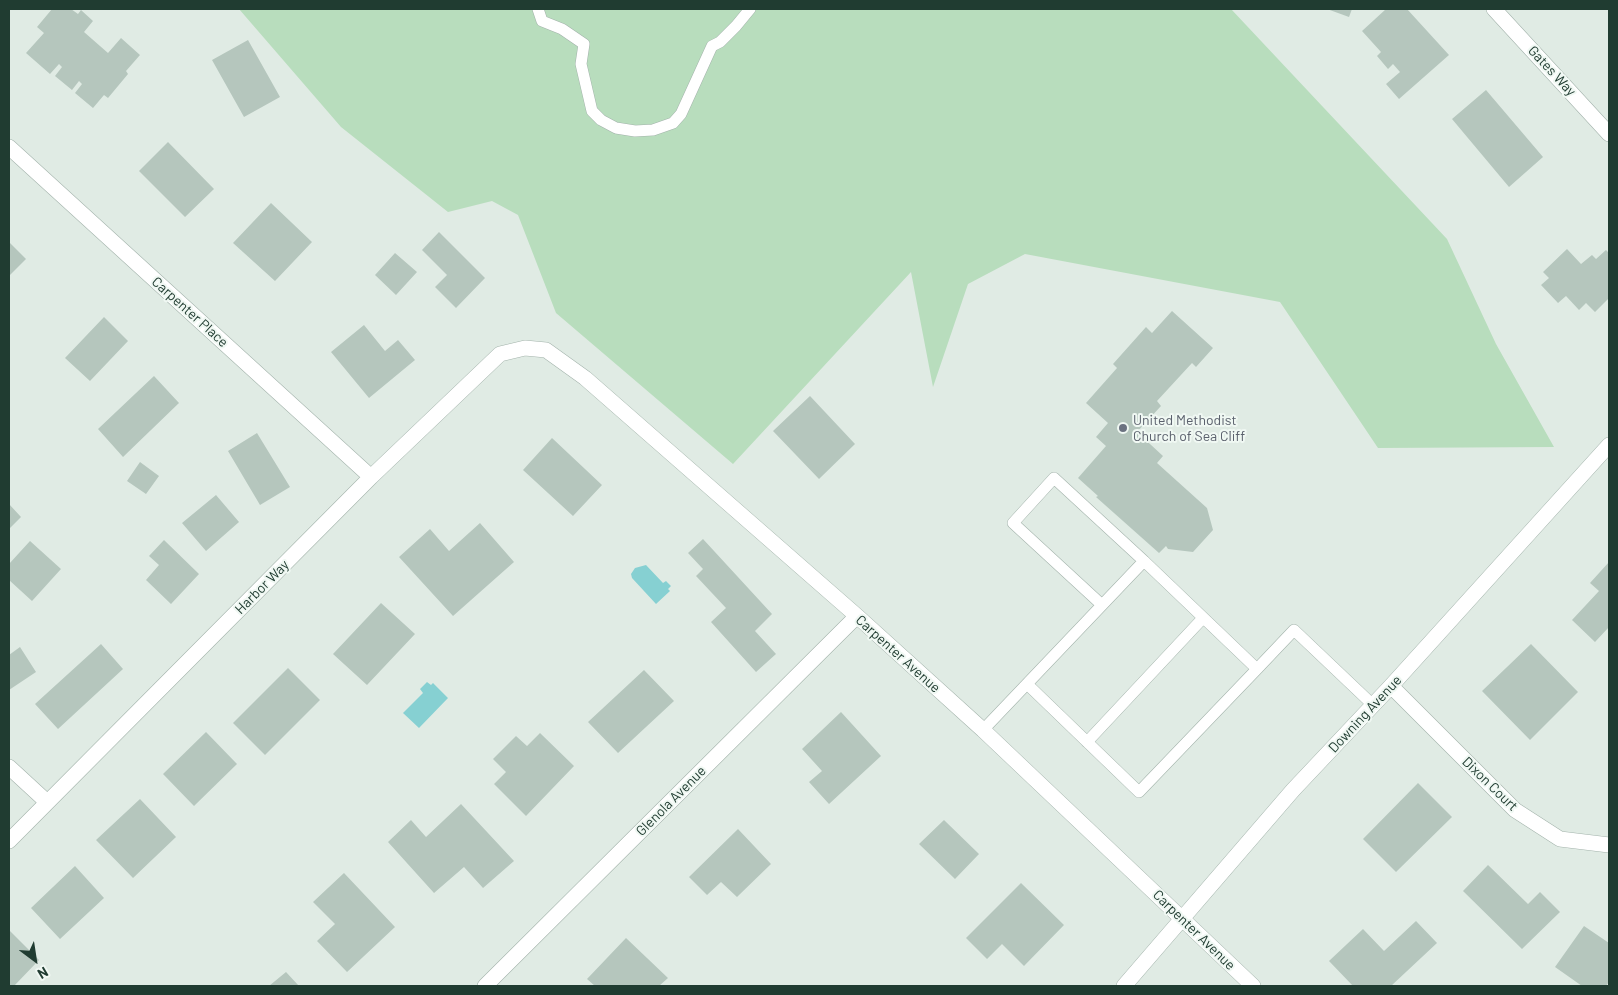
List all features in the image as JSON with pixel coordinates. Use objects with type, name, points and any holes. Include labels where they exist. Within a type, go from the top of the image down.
[{"type":"street","name":"Gates Way","points":[[1494,9],[1609,134]]},
{"type":"street","name":"Carpenter Place","points":[[9,147],[371,477]]},
{"type":"street","name":"Harbor Way","points":[[9,841],[371,477],[500,354],[525,348]]},
{"type":"street","name":"Carpenter Avenue","points":[[525,348],[546,350],[585,378],[857,616],[983,730],[1253,986]]},
{"type":"street","name":"Downing Avenue","points":[[1124,986],[1293,790],[1391,686],[1609,445]]},
{"type":"street","name":"Glenola Avenue","points":[[485,986],[857,616]]},
{"type":"street","name":"Dixon Court","points":[[1391,686],[1515,810],[1560,839],[1609,845]]},
{"type":"street","points":[[9,768],[47,802]]},
{"type":"lane","points":[[538,9],[542,21],[562,29],[584,44],[581,64],[592,111],[601,120],[616,128],[635,131],[653,130],[673,122],[682,114],[712,46],[720,42],[750,9]]},
{"type":"lane","points":[[1102,606],[1013,523],[1054,478],[1257,669]]},
{"type":"lane","points":[[983,730],[1144,561]]},
{"type":"lane","points":[[1087,742],[1203,618]]},
{"type":"lane","points":[[1027,684],[1139,792],[1294,630],[1373,705]]},
{"type":"green space","points":[[239,9],[1231,9],[1447,239],[1496,344],[1554,447],[1378,448],[1280,302],[1025,254],[968,284],[933,387],[911,272],[733,464],[556,313],[518,215],[492,201],[448,212],[341,127]]},
{"type":"water","points":[[646,565],[663,583],[666,581],[671,586],[668,589],[670,591],[656,604],[632,578],[631,574],[635,568]]},
{"type":"water","points":[[427,682],[431,685],[433,683],[448,698],[419,728],[403,713],[423,693],[420,689]]},
{"type":"building","points":[[52,9],[71,9],[78,14],[81,10],[93,21],[84,32],[108,53],[121,38],[140,55],[126,71],[128,74],[108,98],[104,95],[93,108],[75,93],[82,84],[79,81],[72,90],[55,76],[62,67],[59,64],[50,74],[26,53],[44,33],[37,27]]},
{"type":"building","points":[[1327,9],[1352,9],[1349,17]]},
{"type":"building","points":[[1386,9],[1407,9],[1449,55],[1399,99],[1386,84],[1400,72],[1393,64],[1388,69],[1377,56],[1381,52],[1362,31]]},
{"type":"building","points":[[248,40],[280,97],[244,117],[212,60]]},
{"type":"building","points":[[1486,90],[1543,157],[1509,187],[1452,119]]},
{"type":"building","points":[[168,142],[214,189],[185,217],[139,171]]},
{"type":"building","points":[[271,203],[312,242],[275,281],[233,243]]},
{"type":"building","points":[[439,232],[485,278],[456,308],[435,287],[447,275],[422,250]]},
{"type":"building","points":[[9,242],[26,259],[9,276]]},
{"type":"building","points":[[1567,249],[1581,264],[1592,255],[1596,259],[1606,250],[1609,253],[1609,298],[1595,312],[1586,303],[1579,310],[1566,296],[1558,303],[1541,285],[1549,278],[1543,272]]},
{"type":"building","points":[[395,253],[417,272],[396,295],[375,275]]},
{"type":"building","name":"United Methodist Church of Sea Cliff","points":[[1172,311],[1213,348],[1196,367],[1192,363],[1157,401],[1161,406],[1137,432],[1163,456],[1157,463],[1207,508],[1213,530],[1193,552],[1168,549],[1166,546],[1159,553],[1096,497],[1098,496],[1078,478],[1106,446],[1096,437],[1108,423],[1086,403],[1117,368],[1113,364],[1146,327],[1152,333]]},
{"type":"building","points":[[104,317],[128,341],[90,381],[65,358]]},
{"type":"building","points":[[364,325],[385,351],[398,340],[415,360],[369,398],[331,352]]},
{"type":"building","points":[[154,376],[179,403],[123,457],[98,429]]},
{"type":"building","points":[[810,396],[855,444],[819,479],[773,431]]},
{"type":"building","points":[[257,433],[290,487],[260,505],[228,451]]},
{"type":"building","points":[[552,438],[602,485],[573,516],[523,470]]},
{"type":"building","points":[[140,462],[159,476],[146,494],[127,481]]},
{"type":"building","points":[[216,495],[239,522],[206,551],[182,523]]},
{"type":"building","points":[[9,504],[21,517],[9,529]]},
{"type":"building","points":[[480,523],[514,562],[453,616],[399,557],[430,529],[449,551]]},
{"type":"building","points":[[703,539],[772,614],[755,631],[776,654],[756,672],[711,622],[726,608],[696,576],[703,569],[688,553]]},
{"type":"building","points":[[164,540],[199,574],[171,604],[146,580],[159,565],[149,556]]},
{"type":"building","points":[[30,541],[61,569],[32,601],[9,580],[9,564]]},
{"type":"building","points":[[1609,562],[1609,627],[1595,642],[1572,620],[1599,591],[1590,583]]},
{"type":"building","points":[[381,603],[415,634],[367,685],[333,654]]},
{"type":"building","points":[[101,644],[123,669],[58,729],[35,704]]},
{"type":"building","points":[[1531,644],[1578,692],[1530,740],[1482,691]]},
{"type":"building","points":[[20,647],[36,672],[9,690],[9,655]]},
{"type":"building","points":[[288,668],[320,700],[265,755],[233,723]]},
{"type":"building","points":[[644,670],[674,701],[618,753],[588,722]]},
{"type":"building","points":[[841,712],[881,756],[829,804],[809,782],[822,771],[802,749]]},
{"type":"building","points":[[206,732],[237,764],[194,806],[163,774]]},
{"type":"building","points":[[540,733],[574,766],[526,816],[494,784],[506,772],[493,759],[516,736],[527,746]]},
{"type":"building","points":[[1418,783],[1452,817],[1396,872],[1363,839]]},
{"type":"building","points":[[140,799],[176,837],[133,878],[96,840]]},
{"type":"building","points":[[461,804],[514,861],[483,888],[464,867],[434,893],[388,842],[411,820],[426,837]]},
{"type":"building","points":[[944,820],[979,854],[955,879],[919,844]]},
{"type":"building","points":[[738,829],[771,864],[737,897],[721,882],[707,895],[689,877]]},
{"type":"building","points":[[1488,865],[1528,904],[1540,892],[1560,912],[1522,949],[1463,891]]},
{"type":"building","points":[[75,866],[104,898],[60,939],[31,908]]},
{"type":"building","points":[[344,873],[395,927],[347,972],[317,941],[335,924],[313,902]]},
{"type":"building","points":[[1021,883],[1064,925],[1024,966],[1002,944],[987,959],[966,938]]},
{"type":"building","points":[[1416,921],[1437,943],[1391,986],[1353,986],[1329,961],[1363,929],[1384,951]]},
{"type":"building","points":[[1584,926],[1609,943],[1609,982],[1606,986],[1582,986],[1555,967]]},
{"type":"building","points":[[9,930],[39,960],[14,986],[9,986]]},
{"type":"building","points":[[626,938],[668,978],[659,986],[595,986],[587,979]]},
{"type":"building","points":[[286,972],[299,986],[269,986]]},
{"type":"place","name":"United Methodist Church of Sea Cliff","points":[[1123,428]]}]
